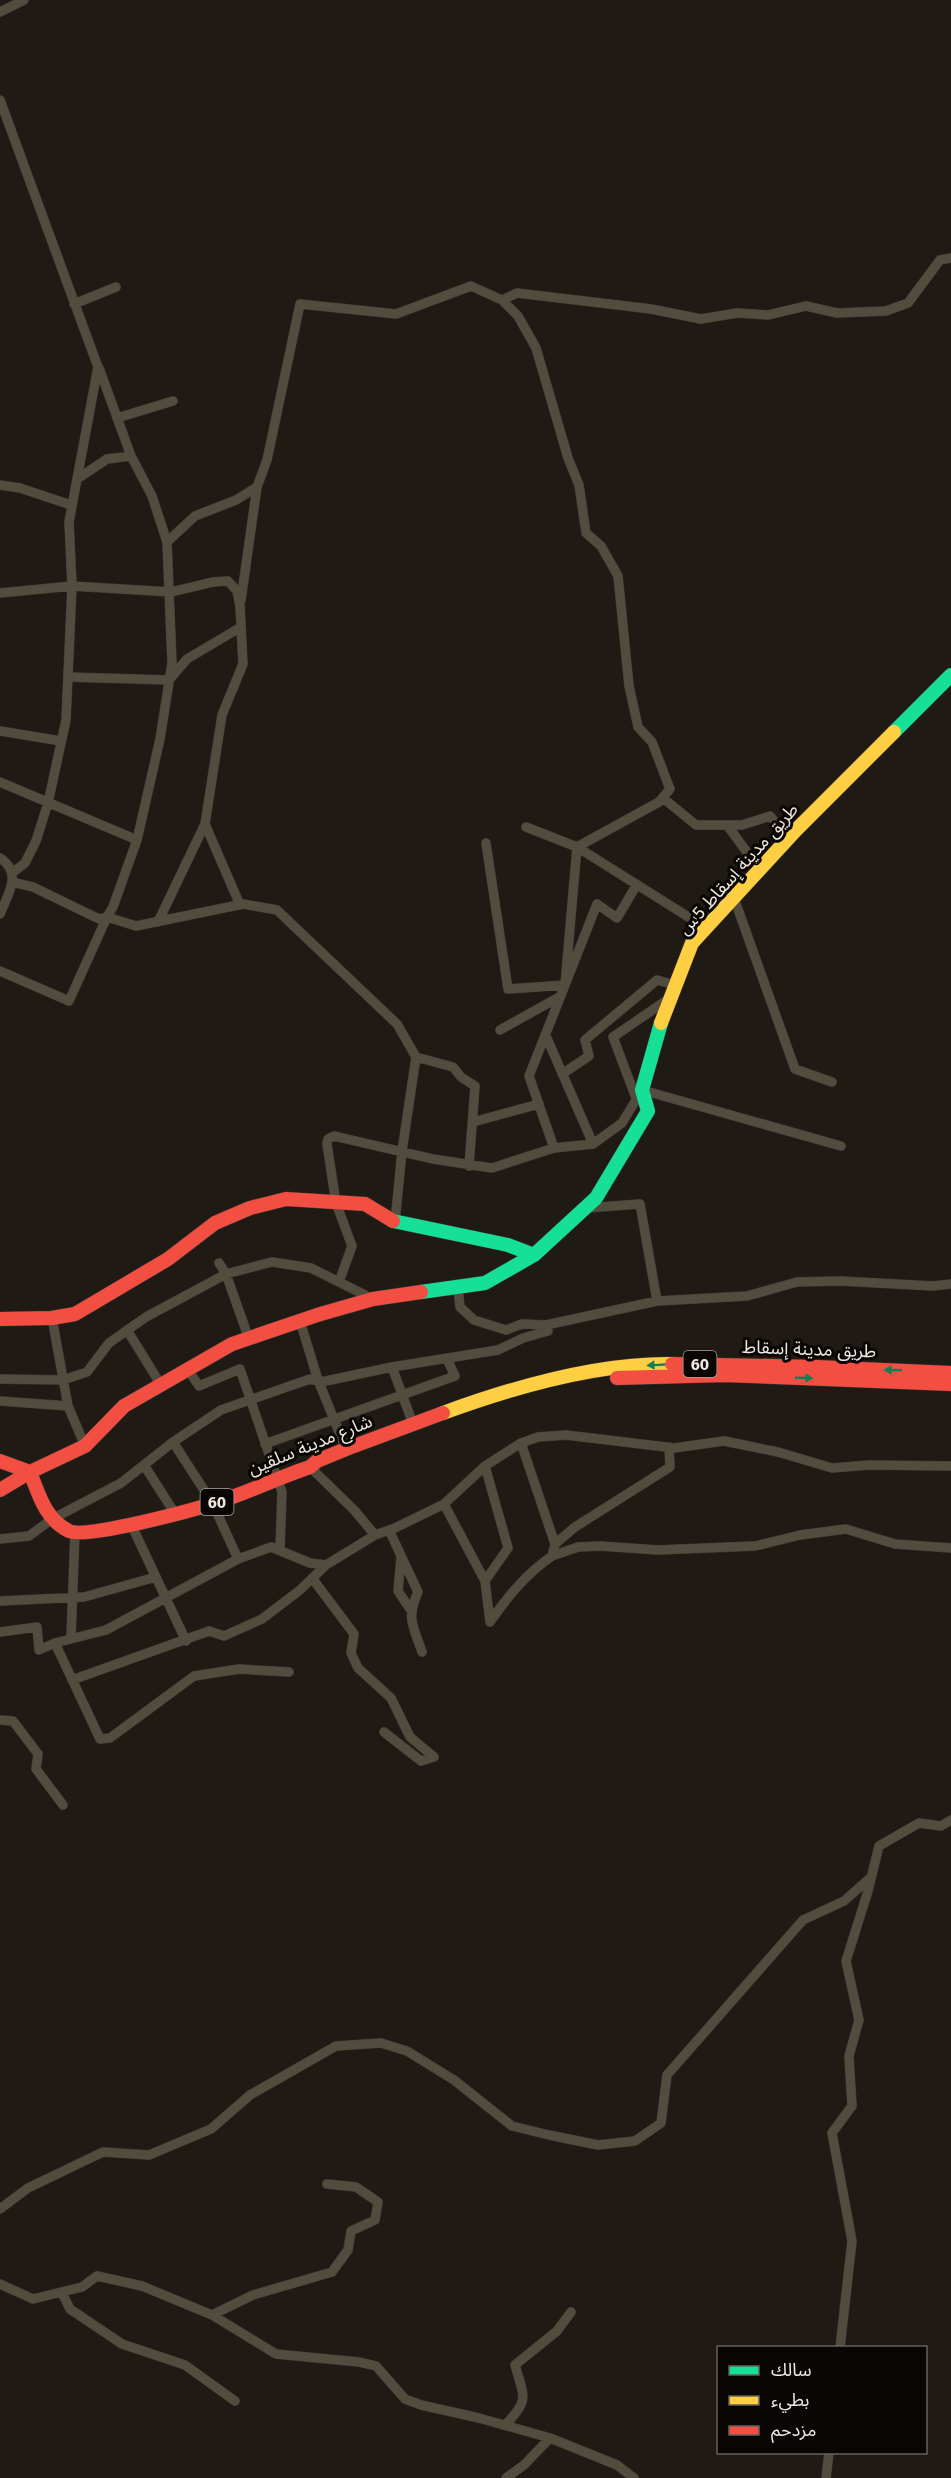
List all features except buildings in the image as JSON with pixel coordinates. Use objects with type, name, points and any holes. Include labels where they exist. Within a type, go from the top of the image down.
[{"type":"street","points":[[0,12],[24,0]]},
{"type":"street","points":[[0,100],[130,456],[152,496],[167,542],[171,592],[172,663],[160,739],[137,840],[113,907],[106,917],[69,1001],[0,971]]},
{"type":"street","points":[[502,300],[517,293],[651,309],[701,319],[737,313],[768,315],[806,306],[837,313],[886,311],[908,303],[940,260],[951,258]]},
{"type":"street","points":[[240,606],[257,487],[267,460],[300,304],[396,314],[471,286],[502,300],[518,316],[536,348],[567,458],[579,485],[586,533],[601,546],[618,576],[629,686],[638,727],[652,742],[670,789],[663,798],[577,847]]},
{"type":"street","points":[[74,304],[116,287]]},
{"type":"street","points":[[0,914],[12,878],[26,863],[36,841],[48,803],[66,720],[72,586],[69,522],[98,367]]},
{"type":"street","points":[[117,418],[173,401]]},
{"type":"street","points":[[77,479],[107,459],[130,456]]},
{"type":"street","points":[[0,485],[21,488],[71,505]]},
{"type":"street","points":[[167,542],[195,516],[236,500],[257,487]]},
{"type":"street","points":[[0,593],[72,586],[171,592],[213,582],[228,581],[237,591],[243,664],[222,715],[205,824],[159,922]]},
{"type":"street","points":[[68,677],[169,680],[188,659],[241,627]]},
{"type":"street","name":"طريق مدينة إسقاط 5س","points":[[0,1490],[30,1472],[85,1446],[124,1406],[232,1344],[374,1299],[485,1283],[534,1255],[597,1198],[648,1110],[639,1094],[672,991],[692,943],[789,838],[951,675]]},
{"type":"street","points":[[0,731],[61,741]]},
{"type":"street","points":[[0,782],[137,840]]},
{"type":"street","points":[[663,798],[696,825],[742,825],[770,816],[789,838]]},
{"type":"street","points":[[205,824],[240,905]]},
{"type":"street","points":[[727,825],[760,870]]},
{"type":"street","points":[[526,827],[577,847],[706,928]]},
{"type":"street","points":[[486,843],[508,988],[565,985]]},
{"type":"street","points":[[565,985],[577,847]]},
{"type":"street","points":[[0,858],[8,863],[12,878]]},
{"type":"street","points":[[12,878],[99,919],[106,917],[136,926],[240,905],[277,910],[397,1024],[416,1057],[402,1151],[395,1222]]},
{"type":"street","points":[[555,1148],[530,1076],[597,904],[617,918],[636,886]]},
{"type":"street","points":[[734,898],[795,1069],[832,1082]]},
{"type":"street","points":[[562,1074],[589,1056],[585,1040],[657,980],[672,991],[613,1036],[639,1094]]},
{"type":"street","points":[[500,1030],[561,996]]},
{"type":"street","points":[[546,1036],[593,1144]]},
{"type":"street","points":[[416,1057],[453,1067],[461,1077],[475,1086],[469,1166]]},
{"type":"street","points":[[339,1282],[352,1246],[336,1203],[328,1139],[334,1136],[353,1139],[469,1166],[492,1168],[555,1148],[593,1144],[621,1123],[639,1094]]},
{"type":"street","points":[[639,1094],[841,1146]]},
{"type":"street","points":[[472,1122],[539,1104]]},
{"type":"street","points":[[0,1319],[52,1318],[75,1314],[168,1259],[215,1222],[241,1211],[286,1199],[365,1204],[395,1222],[508,1245],[534,1255]]},
{"type":"street","points":[[586,1208],[640,1204],[657,1301]]},
{"type":"street","points":[[0,1380],[23,1382],[63,1380],[87,1372],[109,1343],[146,1317],[226,1274],[272,1262],[311,1268],[374,1299]]},
{"type":"street","points":[[219,1263],[226,1274],[249,1339]]},
{"type":"street","points":[[458,1287],[460,1307],[474,1320],[506,1330],[522,1324],[546,1325],[657,1301],[747,1296],[797,1282],[840,1281],[933,1286],[951,1284]]},
{"type":"street","points":[[52,1318],[68,1406],[85,1446]]},
{"type":"street","points":[[300,1321],[318,1380],[346,1449]]},
{"type":"street","points":[[0,1539],[28,1536],[52,1519],[121,1483],[173,1442],[221,1410],[310,1379],[321,1382],[392,1366],[498,1350],[523,1338],[548,1332],[546,1325]]},
{"type":"street","points":[[128,1330],[161,1385]]},
{"type":"street","points":[[265,1444],[455,1377],[447,1359]]},
{"type":"street","name":"طريق مدينة إسقاط","points":[[455,1409],[536,1384],[589,1372],[655,1364],[816,1367],[951,1373]]},
{"type":"street","points":[[392,1366],[413,1424]]},
{"type":"street","points":[[188,1370],[199,1386],[240,1369],[265,1444],[279,1477],[282,1492],[279,1549]]},
{"type":"street","name":"60","points":[[455,1409],[540,1388],[619,1377],[724,1375],[951,1384]]},
{"type":"street","points":[[21,1402],[23,1382]]},
{"type":"street","points":[[0,1401],[68,1406]]},
{"type":"street","name":"شارع مدينة سلقين","points":[[75,1532],[95,1532],[213,1504],[310,1467],[317,1461],[346,1449],[455,1409]]},
{"type":"street","points":[[72,1680],[209,1631],[224,1636],[262,1619],[326,1565],[375,1535],[444,1503],[485,1466],[521,1443],[538,1437],[566,1435],[669,1447],[723,1441],[778,1452],[832,1468],[869,1465],[951,1466]]},
{"type":"street","points":[[173,1442],[213,1504],[238,1559]]},
{"type":"street","points":[[521,1443],[555,1544],[552,1556]]},
{"type":"street","points":[[555,1544],[575,1527],[670,1467],[669,1447]]},
{"type":"street","points":[[0,1461],[30,1472],[45,1511],[70,1532],[75,1532],[70,1637]]},
{"type":"street","points":[[144,1465],[174,1512]]},
{"type":"street","points":[[485,1466],[508,1548],[485,1581]]},
{"type":"street","points":[[310,1467],[355,1511],[375,1535]]},
{"type":"street","points":[[444,1503],[485,1581],[490,1622],[511,1592],[535,1567],[552,1556],[578,1547],[600,1546],[658,1550],[755,1546],[800,1534],[846,1529],[895,1544],[951,1548]]},
{"type":"street","points":[[131,1524],[186,1641]]},
{"type":"street","points":[[389,1530],[418,1592],[410,1609]]},
{"type":"street","points":[[0,1632],[37,1627],[39,1650],[70,1637],[105,1630],[238,1559],[271,1547],[310,1563],[326,1565]]},
{"type":"street","points":[[401,1555],[398,1592],[410,1609],[412,1624],[422,1652]]},
{"type":"street","points":[[0,1601],[84,1597],[156,1576]]},
{"type":"street","points":[[312,1578],[354,1634],[351,1653],[358,1668],[391,1698],[410,1737],[434,1757],[422,1761],[384,1732]]},
{"type":"street","points":[[55,1643],[99,1739],[110,1738],[194,1676],[239,1669],[289,1672]]},
{"type":"street","points":[[0,1720],[13,1721],[38,1754],[36,1769],[63,1805]]},
{"type":"street","points":[[840,2346],[852,2241],[832,2133],[852,2106],[849,2056],[860,2020],[846,1961],[879,1846],[919,1823],[941,1826],[951,1820]]},
{"type":"street","points":[[0,2209],[28,2188],[103,2152],[149,2155],[211,2129],[250,2096],[336,2046],[381,2043],[407,2051],[454,2080],[513,2126],[598,2145],[635,2141],[661,2123],[667,2075],[803,1920],[844,1901],[870,1878]]},
{"type":"street","points":[[213,2315],[254,2295],[332,2272],[348,2250],[351,2231],[375,2220],[378,2202],[356,2187],[327,2184]]},
{"type":"street","points":[[0,2284],[33,2299],[82,2286],[97,2276],[110,2277],[142,2286],[213,2315],[276,2354],[359,2362],[375,2366],[405,2399],[422,2406],[550,2438],[616,2465],[634,2478]]},
{"type":"street","points":[[62,2293],[70,2309],[122,2344],[185,2365],[236,2401]]},
{"type":"street","points":[[505,2426],[521,2409],[524,2396],[515,2365],[557,2331],[572,2313]]},
{"type":"street","points":[[506,2478],[525,2465],[550,2438]]},
{"type":"street","points":[[826,2478],[829,2454]]},
{"type":"traffic: fast","points":[[894,732],[951,675]]},
{"type":"traffic: fast","points":[[421,1292],[485,1283],[534,1255],[596,1198],[648,1111],[642,1090],[661,1023]]},
{"type":"traffic: fast","points":[[393,1221],[508,1245],[534,1255]]},
{"type":"traffic: slow","points":[[661,1023],[692,943],[796,830],[894,732]]},
{"type":"traffic: slow","points":[[443,1413],[526,1386],[585,1372],[672,1364]]},
{"type":"traffic: jam","points":[[0,1319],[52,1318],[75,1314],[168,1259],[215,1223],[250,1208],[286,1199],[365,1204],[393,1221]]},
{"type":"traffic: jam","points":[[0,1490],[30,1472],[85,1446],[124,1406],[232,1344],[373,1299],[421,1292]]},
{"type":"traffic: jam","points":[[672,1364],[951,1373]]},
{"type":"traffic: jam","points":[[617,1378],[724,1375],[951,1384]]},
{"type":"traffic: jam","points":[[0,1461],[30,1472],[48,1513],[61,1526],[69,1531],[95,1531],[161,1518],[224,1500],[310,1467],[317,1461],[346,1449],[443,1413]]}]
